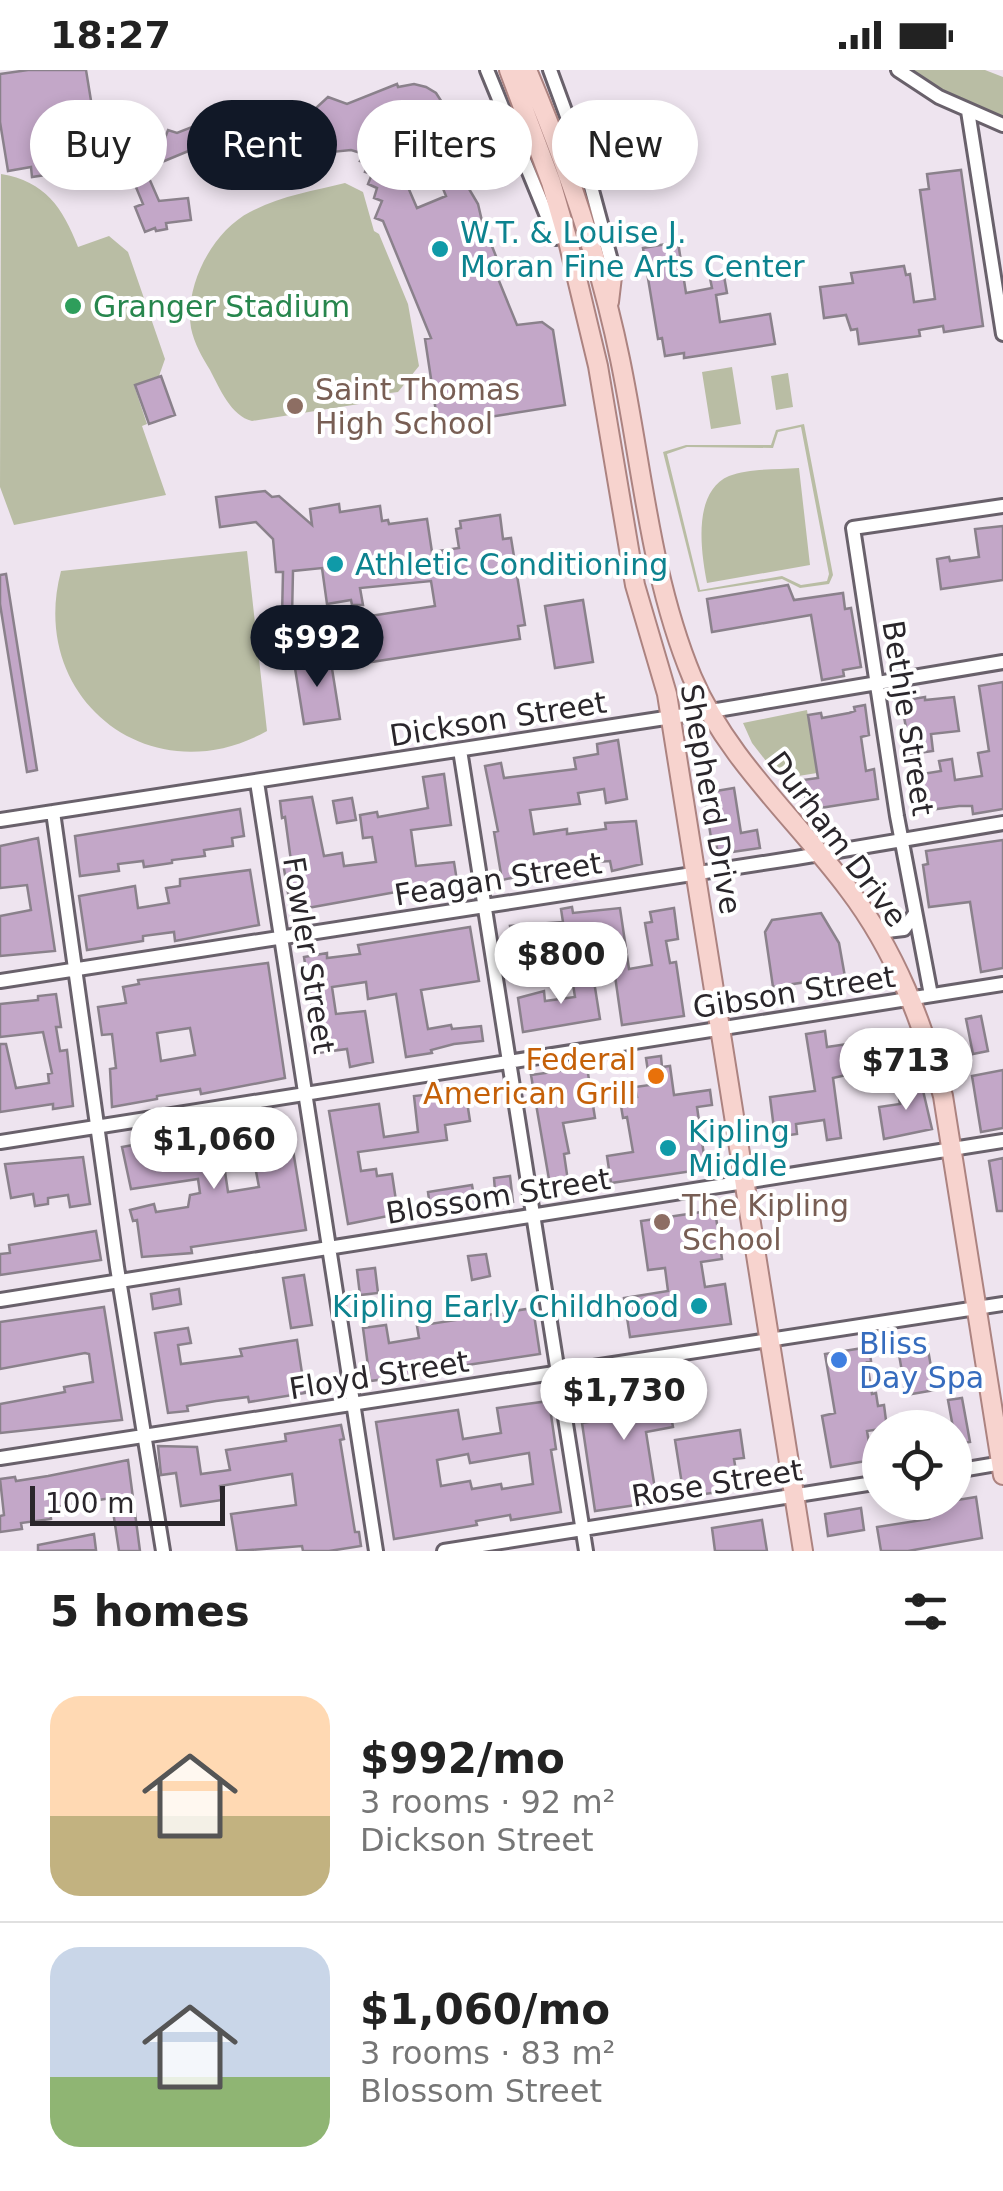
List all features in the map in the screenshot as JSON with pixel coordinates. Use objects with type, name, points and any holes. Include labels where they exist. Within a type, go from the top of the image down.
[{"type":"main road","name":"Shepherd Drive","points":[[509,70],[551,182],[586,314],[607,412],[635,585],[672,717],[803,1551]]},
{"type":"main road","name":"Shepherd Drive","points":[[527,70],[567,177],[608,312],[661,583],[677,638],[696,686],[711,711]]},
{"type":"main road","points":[[556,238],[586,314]]},
{"type":"main road","points":[[608,312],[613,268]]},
{"type":"main road","points":[[607,412],[632,426]]},
{"type":"main road","name":"Durham Drive","points":[[711,711],[740,758],[821,854],[921,997],[952,1150],[1002,1467]]},
{"type":"street","points":[[487,70],[556,238]]},
{"type":"street","points":[[898,70],[968,111],[1003,124]]},
{"type":"street","points":[[553,75],[586,168],[613,268]]},
{"type":"street","points":[[968,111],[1003,334]]},
{"type":"street","name":"Bethje Street","points":[[921,997],[919,923],[914,915],[852,528],[1003,506]]},
{"type":"street","name":"Dickson Street","points":[[0,820],[1003,662]]},
{"type":"street","points":[[460,750],[586,1551]]},
{"type":"street","name":"Fowler Street","points":[[257,782],[376,1551]]},
{"type":"street","points":[[53,812],[97,1128],[163,1551]]},
{"type":"street","name":"Feagan Street","points":[[0,980],[1003,823]]},
{"type":"street","points":[[878,932],[904,929],[914,915]]},
{"type":"street","name":"Gibson Street","points":[[0,1142],[1003,984]]},
{"type":"street","name":"Blossom Street","points":[[0,1300],[1003,1142]]},
{"type":"street","name":"Floyd Street","points":[[0,1458],[1003,1304]]},
{"type":"street","points":[[972,1470],[1002,1467]]},
{"type":"street","name":"Rose Street","points":[[444,1551],[862,1485]]},
{"type":"green space","points":[[909,70],[985,70],[1003,77],[1003,119],[963,102]]},
{"type":"green space","name":"Granger Stadium","points":[[1,174],[29,183],[30,190],[41,190],[50,198],[78,247],[109,236],[128,252],[165,359],[159,376],[134,385],[147,424],[142,426],[166,495],[14,525],[0,487]]},
{"type":"green space","points":[[345,183],[363,192],[374,231],[379,234],[408,304],[419,366],[398,392],[359,397],[359,404],[252,421],[238,414],[227,401],[194,339],[190,311],[197,277],[224,232],[250,212],[285,198],[317,190],[337,190],[337,185]]},
{"type":"green space","points":[[732,367],[741,424],[711,429],[702,372]]},
{"type":"green space","points":[[788,373],[793,407],[776,410],[771,376]]},
{"type":"green space","points":[[804,424],[833,575],[829,584],[800,588],[782,579],[698,592],[663,452],[686,445],[771,445],[776,430]],"holes":[[[801,427],[829,574],[827,581],[801,585],[782,576],[700,590],[667,454],[687,447],[773,448],[778,432]]]},
{"type":"green space","points":[[799,468],[810,565],[707,583],[702,524],[709,495],[717,484],[745,472]]},
{"type":"green space","points":[[247,551],[267,731],[223,748],[181,751],[142,743],[108,723],[81,695],[63,659],[55,617],[61,571]]},
{"type":"green space","points":[[807,710],[817,773],[780,779],[752,743],[743,723]]},
{"type":"building","points":[[86,70],[91,100],[30,100],[30,167],[8,171],[0,122],[0,74]]},
{"type":"building","points":[[397,84],[414,84],[436,93],[440,100],[357,100]]},
{"type":"building","points":[[337,100],[347,104],[357,100],[357,152],[337,151]]},
{"type":"building","points":[[187,129],[187,152],[167,160],[167,133]]},
{"type":"building","points":[[961,170],[983,326],[944,332],[943,326],[919,330],[920,336],[859,344],[857,329],[851,330],[846,315],[824,318],[820,287],[853,283],[851,273],[904,266],[906,275],[910,274],[914,302],[935,299],[920,190],[929,189],[927,174]]},
{"type":"building","points":[[137,190],[154,190],[159,201],[188,198],[191,220],[166,223],[167,229],[145,232],[135,207],[143,204]]},
{"type":"building","points":[[376,190],[409,190],[417,208],[446,196],[444,190],[470,190],[503,274],[497,276],[517,325],[542,322],[553,330],[565,405],[438,425],[425,339],[431,338],[383,221],[375,218],[382,201],[374,198]]},
{"type":"building","points":[[678,242],[686,293],[712,288],[710,278],[724,276],[727,293],[716,295],[720,322],[770,314],[775,344],[684,358],[684,353],[665,356],[662,338],[658,339],[643,248]]},
{"type":"building","points":[[161,376],[175,415],[149,424],[135,385]]},
{"type":"building","points":[[265,491],[272,497],[279,496],[312,525],[310,509],[339,504],[340,512],[380,506],[382,521],[388,520],[389,524],[427,519],[432,552],[459,548],[456,529],[461,528],[460,521],[500,515],[503,539],[511,538],[525,625],[518,626],[520,639],[365,663],[357,618],[435,606],[431,581],[360,588],[363,605],[352,605],[351,600],[327,604],[322,568],[293,571],[292,617],[282,617],[283,572],[276,572],[273,539],[256,522],[220,527],[216,497]]},
{"type":"building","points":[[1003,526],[1003,580],[941,589],[937,559],[979,557],[975,529]]},
{"type":"building","points":[[6,574],[37,770],[27,772],[0,604],[0,575]]},
{"type":"building","points":[[788,585],[794,600],[843,593],[845,609],[851,608],[861,667],[843,670],[844,676],[822,680],[811,615],[712,632],[707,599]]},
{"type":"building","points":[[583,600],[593,662],[555,668],[545,606]]},
{"type":"building","points":[[330,656],[340,719],[304,724],[294,662]]},
{"type":"building","points":[[1003,682],[1003,809],[973,814],[972,806],[922,811],[916,775],[941,771],[939,761],[952,759],[955,780],[982,776],[978,753],[989,751],[979,686]]},
{"type":"building","points":[[954,697],[959,731],[931,734],[933,751],[911,754],[901,701]]},
{"type":"building","points":[[865,705],[869,735],[861,737],[866,771],[874,769],[878,799],[807,810],[803,780],[818,778],[808,715],[821,713],[822,718],[849,713],[855,711],[854,707]]},
{"type":"building","points":[[618,740],[627,799],[606,803],[604,789],[578,793],[580,804],[530,810],[534,834],[567,829],[567,834],[606,829],[605,823],[636,821],[642,864],[612,871],[610,861],[584,863],[502,880],[494,832],[498,831],[485,766],[501,763],[504,778],[576,769],[574,758],[598,754],[597,744]]},
{"type":"building","points":[[444,774],[451,825],[411,830],[416,866],[454,862],[457,881],[291,911],[283,863],[291,861],[280,801],[312,797],[324,856],[342,853],[344,866],[376,862],[372,837],[363,838],[360,815],[377,812],[378,817],[428,808],[423,777]]},
{"type":"building","points":[[734,788],[741,833],[757,830],[760,848],[718,854],[715,837],[711,838],[704,793]]},
{"type":"building","points":[[352,798],[356,820],[337,823],[333,801]]},
{"type":"building","points":[[240,809],[244,836],[232,838],[233,846],[204,850],[205,856],[172,863],[144,867],[143,861],[118,864],[119,871],[80,876],[75,836]]},
{"type":"building","points":[[38,838],[55,951],[0,956],[0,916],[31,910],[27,885],[0,888],[0,846]]},
{"type":"building","points":[[1003,840],[1003,968],[981,972],[970,902],[929,907],[923,865],[928,864],[926,851]]},
{"type":"building","points":[[250,870],[259,925],[175,941],[174,932],[143,936],[143,941],[87,950],[79,896],[135,886],[138,908],[169,903],[166,888],[180,886],[180,879]]},
{"type":"building","points":[[572,907],[573,913],[620,908],[629,969],[652,965],[645,923],[652,922],[650,912],[674,908],[678,939],[666,941],[670,963],[676,962],[684,1016],[622,1025],[613,962],[600,964],[596,940],[565,945],[566,954],[538,959],[540,968],[518,972],[510,926],[563,922],[561,909]]},
{"type":"building","points":[[821,913],[839,943],[845,977],[837,978],[838,983],[821,985],[820,980],[773,987],[765,932],[772,920]]},
{"type":"building","points":[[470,927],[479,981],[421,990],[428,1029],[481,1026],[483,1041],[406,1057],[396,994],[368,999],[366,982],[332,987],[336,1014],[365,1011],[373,1062],[350,1067],[347,1049],[317,1053],[316,1008],[312,1009],[304,957],[360,954],[358,945]]},
{"type":"building","points":[[268,963],[285,1078],[201,1094],[200,1089],[157,1096],[112,1107],[110,1069],[116,1068],[112,1034],[102,1035],[98,1007],[126,1003],[123,987],[139,984],[138,980]],"holes":[[[190,1028],[195,1055],[161,1061],[157,1033]]]},
{"type":"building","points":[[593,975],[600,1019],[523,1032],[518,998],[544,991],[545,1001],[575,997],[572,978]]},
{"type":"building","points":[[56,994],[61,1027],[56,1027],[60,1051],[67,1050],[73,1106],[53,1109],[53,1104],[0,1112],[0,1044],[6,1044],[16,1088],[49,1083],[48,1074],[52,1073],[43,1032],[0,1037],[0,1004]]},
{"type":"building","points":[[981,1016],[988,1051],[973,1054],[966,1019]]},
{"type":"building","points":[[825,1031],[827,1047],[861,1042],[860,1036],[890,1031],[899,1063],[833,1078],[841,1138],[827,1140],[824,1120],[796,1124],[797,1134],[775,1137],[770,1097],[815,1091],[806,1034]]},
{"type":"building","points":[[661,1056],[662,1067],[670,1066],[674,1095],[710,1090],[712,1105],[697,1107],[706,1169],[611,1183],[607,1156],[633,1152],[620,1100],[637,1097],[635,1087],[650,1085],[646,1058]]},
{"type":"building","points":[[587,1067],[595,1118],[563,1123],[569,1153],[564,1154],[569,1188],[551,1191],[531,1075]]},
{"type":"building","points":[[1003,1070],[1003,1128],[981,1132],[972,1076]]},
{"type":"building","points":[[921,1082],[932,1129],[884,1139],[879,1107],[900,1104],[897,1086]]},
{"type":"building","points":[[441,1093],[442,1099],[466,1095],[470,1121],[445,1125],[447,1140],[358,1152],[361,1171],[376,1169],[377,1176],[392,1174],[398,1214],[348,1224],[329,1111],[379,1104],[384,1137],[418,1132],[414,1096]]},
{"type":"building","points":[[279,1119],[284,1151],[293,1150],[306,1230],[191,1247],[192,1253],[142,1257],[137,1220],[133,1221],[130,1210],[154,1204],[156,1212],[188,1207],[190,1195],[200,1193],[198,1179],[131,1189],[122,1147],[234,1130],[238,1164],[224,1165],[228,1192],[259,1187],[254,1161],[270,1158],[265,1121]]},
{"type":"building","points":[[83,1157],[90,1204],[70,1207],[68,1195],[48,1198],[48,1204],[35,1206],[33,1194],[11,1198],[5,1164]]},
{"type":"building","points":[[1003,1158],[1003,1211],[997,1211],[989,1161]]},
{"type":"building","points":[[510,1176],[513,1202],[496,1204],[494,1178]]},
{"type":"building","points":[[472,1185],[476,1207],[431,1214],[428,1192]]},
{"type":"building","points":[[715,1210],[722,1259],[701,1262],[705,1287],[725,1284],[731,1324],[630,1337],[624,1298],[668,1291],[665,1268],[648,1270],[641,1221]]},
{"type":"building","points":[[96,1231],[101,1260],[0,1275],[0,1254],[10,1253],[9,1245]]},
{"type":"building","points":[[486,1254],[490,1276],[472,1280],[468,1256]]},
{"type":"building","points":[[375,1268],[378,1293],[360,1295],[357,1270]]},
{"type":"building","points":[[304,1275],[312,1325],[291,1328],[283,1278]]},
{"type":"building","points":[[179,1289],[181,1304],[153,1309],[151,1294]]},
{"type":"building","points":[[104,1307],[122,1420],[0,1433],[0,1404],[65,1392],[64,1387],[93,1382],[89,1354],[85,1353],[0,1369],[0,1322]]},
{"type":"building","points":[[533,1308],[540,1354],[454,1364],[422,1370],[423,1374],[370,1381],[363,1328],[386,1325],[389,1343],[419,1338],[417,1326]]},
{"type":"building","points":[[188,1328],[191,1343],[178,1345],[181,1364],[242,1356],[240,1349],[297,1340],[305,1393],[249,1402],[248,1397],[216,1401],[168,1413],[155,1333]]},
{"type":"building","points":[[926,1338],[935,1390],[906,1395],[897,1343]]},
{"type":"building","points":[[869,1347],[872,1394],[876,1393],[878,1406],[884,1405],[885,1410],[862,1410],[862,1462],[831,1467],[822,1416],[835,1413],[825,1354]]},
{"type":"building","points":[[665,1382],[673,1427],[646,1432],[657,1502],[595,1511],[582,1423],[588,1422],[583,1393]]},
{"type":"building","points":[[962,1398],[964,1410],[950,1410],[948,1400]]},
{"type":"building","points":[[549,1401],[556,1449],[551,1450],[561,1512],[511,1520],[510,1515],[476,1521],[477,1525],[394,1539],[376,1422],[458,1410],[463,1439],[501,1433],[497,1408]],"holes":[[[529,1453],[533,1484],[472,1489],[470,1481],[441,1486],[437,1460],[468,1454],[470,1463]]]},
{"type":"building","points":[[341,1425],[355,1532],[359,1532],[361,1546],[329,1551],[303,1551],[302,1546],[237,1551],[231,1514],[296,1505],[292,1474],[220,1486],[222,1500],[181,1506],[176,1473],[161,1475],[158,1446],[197,1447],[201,1474],[230,1470],[226,1450],[286,1441],[285,1434]]},
{"type":"building","points":[[740,1430],[744,1458],[734,1459],[739,1489],[684,1497],[675,1440]]},
{"type":"building","points":[[128,1460],[140,1551],[119,1551],[111,1498],[50,1508],[51,1519],[21,1523],[22,1529],[0,1532],[0,1516],[4,1515],[0,1479],[15,1477],[16,1481]]},
{"type":"building","points":[[976,1497],[982,1538],[908,1551],[881,1551],[877,1527],[922,1520],[972,1520],[972,1498]]},
{"type":"building","points":[[861,1508],[864,1530],[828,1536],[825,1514]]},
{"type":"building","points":[[762,1520],[767,1551],[715,1551],[712,1528]]},
{"type":"building","points":[[94,1534],[96,1550],[38,1551],[38,1545]]},
{"type":"place","name":"W.T. & Louise J. Moran Fine Arts Center","points":[[440,249]]},
{"type":"place","name":"Granger Stadium","points":[[73,306]]},
{"type":"place","name":"Saint Thomas High School","points":[[295,406]]},
{"type":"place","name":"Athletic Conditioning","points":[[335,564]]},
{"type":"place","name":"Federal American Grill","points":[[656,1076]]},
{"type":"place","name":"Kipling Middle","points":[[668,1148]]},
{"type":"place","name":"The Kipling School","points":[[662,1222]]},
{"type":"place","name":"Kipling Early Childhood","points":[[699,1306]]},
{"type":"place","name":"Bliss Day Spa","points":[[839,1360]]}]
